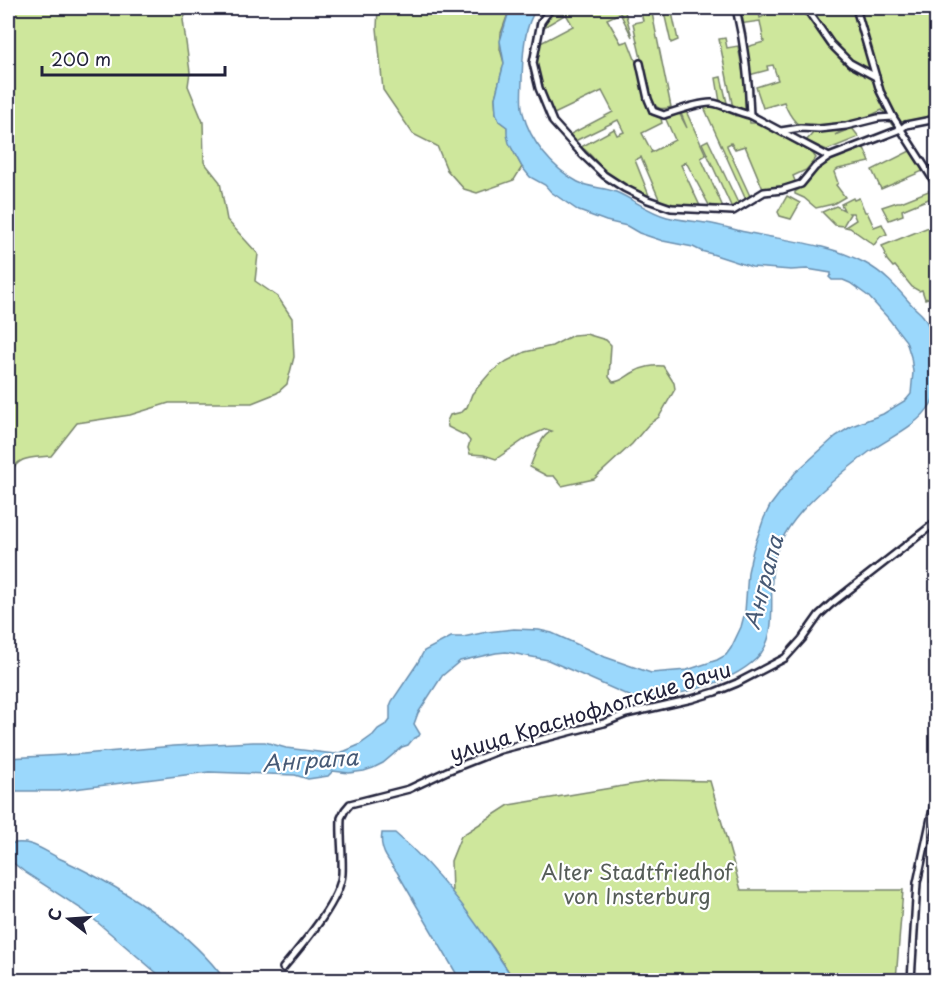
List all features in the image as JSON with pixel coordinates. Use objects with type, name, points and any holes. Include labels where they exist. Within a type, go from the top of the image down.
[{"type":"street","points":[[551,8],[541,22],[533,63],[534,73],[553,122],[604,175],[648,200],[671,208],[733,211],[764,192],[783,190],[801,184],[815,167],[829,157],[906,125],[936,119]]},
{"type":"street","points":[[736,8],[749,81],[750,115]]},
{"type":"street","points":[[806,8],[831,44],[850,63],[876,77]]},
{"type":"street","points":[[856,8],[880,91],[893,117],[936,184]]},
{"type":"street","points":[[640,63],[653,111],[664,115],[687,107],[712,103],[750,115],[829,157]]},
{"type":"street","points":[[780,131],[846,126],[878,117],[893,117]]},
{"type":"street","name":"улица Краснофлотские дачи","points":[[283,968],[322,918],[340,885],[342,875],[341,818],[350,804],[409,789],[500,750],[604,723],[626,714],[692,699],[737,683],[785,658],[819,615],[936,522]]},
{"type":"street","points":[[911,981],[917,883],[936,795]]},
{"type":"green space","points":[[8,8],[189,8],[183,20],[190,72],[188,86],[203,122],[204,162],[220,182],[227,220],[258,254],[255,281],[278,297],[292,318],[294,357],[287,384],[277,393],[252,403],[169,403],[130,415],[77,423],[51,456],[21,461],[16,464],[8,476],[8,416],[13,396],[12,357],[8,347]]},
{"type":"green space","points":[[378,8],[510,8],[501,33],[500,49],[504,63],[495,98],[499,121],[507,127],[510,143],[522,167],[514,180],[477,193],[464,189],[447,170],[437,146],[413,134],[383,90],[377,28]]},
{"type":"green space","points":[[549,8],[624,8],[632,37],[620,13],[607,19],[621,43],[628,41],[650,105],[660,114],[662,123],[642,133],[652,152],[675,140],[664,115],[678,111],[687,128],[680,111],[685,109],[706,155],[701,158],[723,207],[709,205],[686,162],[681,165],[700,206],[660,201],[641,157],[635,160],[650,198],[605,171],[581,147],[614,129],[617,135],[624,132],[618,120],[575,141],[569,135],[613,112],[602,91],[552,115],[533,74],[533,47],[573,26],[566,14],[539,30],[538,24]]},
{"type":"green space","points":[[640,8],[651,8],[671,107],[664,109],[658,108],[650,97],[633,23],[643,21]]},
{"type":"green space","points":[[663,8],[671,8],[678,40],[671,43]]},
{"type":"green space","points":[[735,8],[758,8],[760,18],[764,16],[763,8],[936,8],[936,116],[908,122],[894,128],[882,110],[835,135],[852,128],[859,137],[827,150],[806,141],[814,132],[803,128],[795,121],[784,102],[763,108],[756,87],[778,80],[773,65],[767,66],[768,70],[749,75],[743,48],[764,42],[760,21],[739,24]]},
{"type":"green space","points":[[725,38],[727,48],[738,46],[749,111],[733,108],[719,39]]},
{"type":"green space","points":[[721,77],[728,107],[720,102],[716,78]]},
{"type":"green space","points":[[703,105],[733,112],[735,116],[743,114],[749,116],[750,123],[755,123],[754,118],[762,126],[806,147],[816,158],[806,170],[793,176],[795,181],[790,184],[763,189],[745,146],[735,149],[731,143],[727,145],[750,196],[746,200]]},
{"type":"green space","points":[[708,140],[739,205],[732,208],[702,143]]},
{"type":"green space","points":[[856,146],[858,150],[864,148],[870,162],[838,169],[834,172],[838,183],[836,185],[845,197],[833,204],[816,208],[795,194],[804,186],[823,160]]},
{"type":"green space","points":[[912,150],[923,171],[881,189],[872,170]]},
{"type":"green space","points":[[936,188],[936,196],[902,210],[903,215],[889,220],[882,207],[901,202]]},
{"type":"green space","points":[[787,196],[800,203],[791,219],[780,216],[778,212]]},
{"type":"green space","points":[[853,198],[854,200],[859,198],[874,227],[882,224],[887,234],[880,237],[874,245],[845,227],[856,220],[853,213],[849,213],[843,226],[835,225],[822,212],[836,206],[844,210],[841,204]]},
{"type":"green space","points":[[936,224],[936,304],[931,297],[925,299],[922,290],[919,291],[912,287],[895,266],[893,267],[887,260],[882,246]]},
{"type":"green space","points":[[586,334],[606,340],[611,345],[609,377],[613,382],[641,369],[663,366],[674,383],[675,389],[659,417],[648,425],[632,444],[594,479],[562,486],[554,476],[547,476],[530,467],[541,441],[552,431],[546,429],[528,437],[496,459],[470,454],[468,448],[470,441],[466,436],[448,427],[447,421],[450,415],[462,412],[467,407],[472,394],[490,373],[525,352],[552,346],[573,335]]},
{"type":"green space","name":"Alter Stadtfriedhof von Insterburg","points":[[659,780],[710,781],[741,890],[903,890],[896,980],[514,980],[494,949],[452,894],[451,861],[461,836],[509,805]]},
{"type":"green space","points":[[936,839],[936,882],[930,882]]},
{"type":"water","name":"Анграпа","points":[[510,8],[537,8],[529,24],[525,42],[523,113],[531,134],[543,153],[559,169],[578,182],[616,192],[660,215],[823,247],[872,267],[895,287],[922,315],[928,325],[937,373],[937,386],[931,404],[919,419],[842,473],[796,518],[783,538],[774,560],[771,628],[763,650],[744,668],[714,683],[665,696],[634,698],[548,660],[506,652],[496,653],[460,661],[442,676],[418,713],[414,724],[419,736],[383,763],[364,771],[349,773],[333,771],[328,776],[308,779],[295,775],[209,772],[58,791],[8,791],[8,758],[253,742],[335,754],[345,751],[359,745],[388,723],[392,701],[424,651],[451,637],[514,629],[539,630],[552,633],[605,657],[651,673],[687,670],[717,660],[726,655],[741,627],[753,550],[770,506],[795,473],[836,436],[852,426],[883,414],[906,400],[911,394],[913,372],[906,341],[868,296],[850,283],[843,280],[832,280],[829,277],[831,273],[807,269],[752,267],[693,247],[663,241],[639,233],[627,226],[579,211],[551,192],[545,185],[530,177],[509,143],[507,127],[499,121],[496,113],[495,98],[504,63],[500,41]]},
{"type":"water","points":[[382,833],[395,833],[445,883],[514,980],[460,980],[385,854],[381,839]]},
{"type":"water","points":[[11,843],[25,843],[38,847],[130,896],[192,943],[225,980],[165,980],[83,910],[12,862],[8,852],[8,846]]}]
